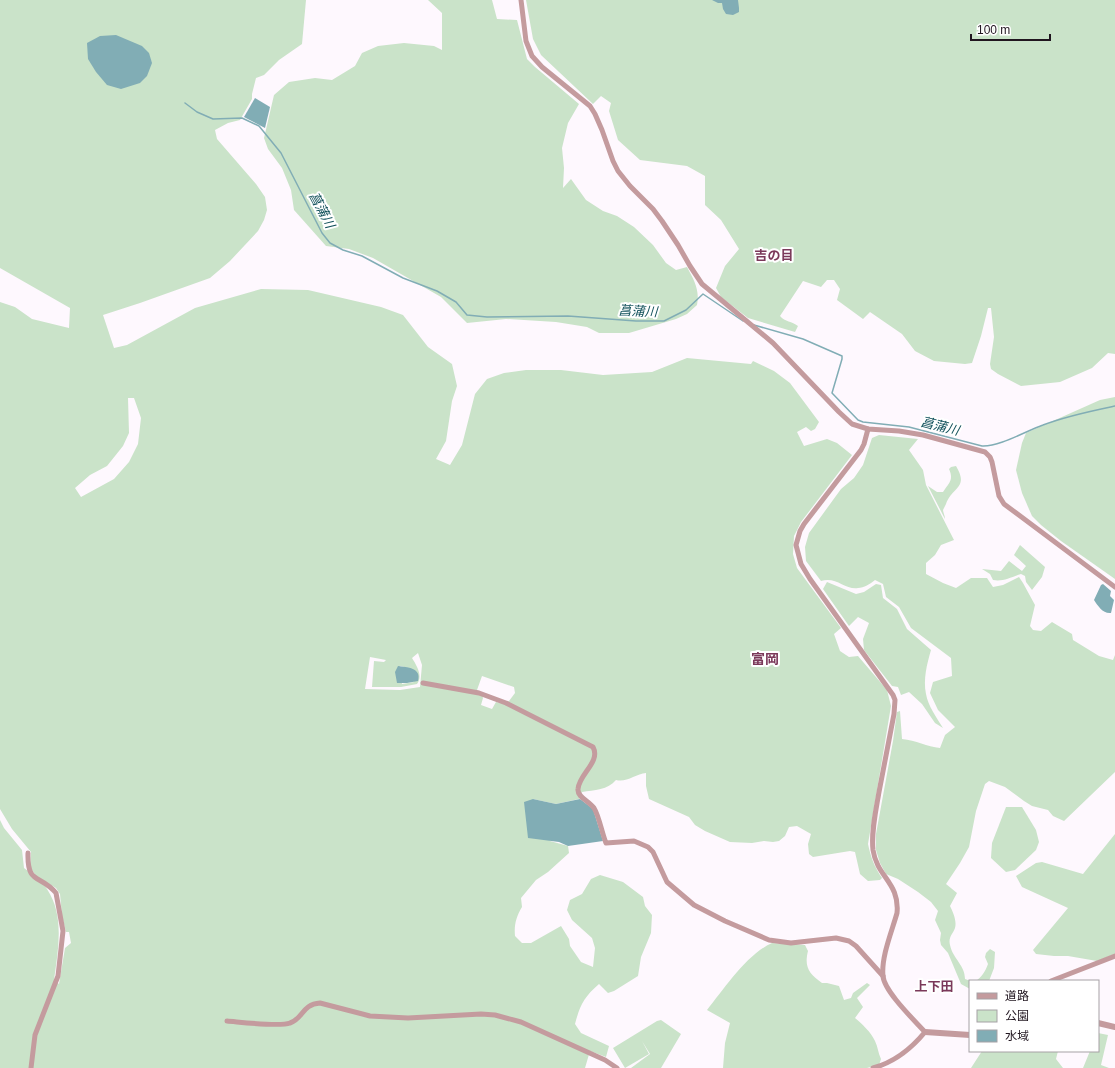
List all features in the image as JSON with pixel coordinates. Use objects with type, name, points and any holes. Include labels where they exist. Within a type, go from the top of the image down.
[{"type":"street","points":[[521,0],[526,41],[532,56],[542,67],[590,106],[602,130],[618,171],[662,221],[702,284],[773,343],[852,424],[868,429],[899,431],[923,435],[984,452],[990,457],[992,462],[998,496],[1004,504],[1115,587]]},
{"type":"street","points":[[868,429],[861,450],[804,524],[800,531],[796,545],[801,564],[810,579],[864,656],[889,688],[894,700],[894,714],[876,809],[873,848],[876,861],[880,869],[895,891],[898,906],[885,956],[883,976]]},
{"type":"street","points":[[423,683],[473,692],[500,700],[593,747],[595,757],[581,780],[578,790],[579,794],[594,809],[606,843],[634,841],[648,848],[653,852],[667,882],[694,905],[725,921],[769,940],[791,943],[836,938],[849,941],[856,946],[883,976],[892,994],[925,1032],[969,1034]]},
{"type":"street","points":[[28,853],[28,866],[30,872],[56,893],[63,931],[58,976],[35,1035],[31,1068]]},
{"type":"street","points":[[1054,980],[1115,956]]},
{"type":"street","points":[[227,1021],[290,1023],[313,1003],[320,1003],[370,1016],[408,1018],[481,1014],[495,1015],[521,1022],[605,1060],[617,1068]]},
{"type":"street","points":[[1099,1022],[1115,1027]]},
{"type":"street","points":[[873,1068],[883,1065],[903,1054],[915,1044],[925,1032]]},
{"type":"green space","points":[[0,0],[306,0],[302,44],[279,60],[264,75],[256,78],[252,99],[240,120],[228,123],[215,130],[217,139],[256,184],[265,197],[267,210],[258,231],[230,261],[210,278],[103,315],[114,348],[127,345],[195,308],[261,289],[308,290],[381,307],[403,315],[428,347],[452,364],[457,386],[452,401],[446,441],[436,459],[450,465],[462,445],[475,394],[487,379],[504,373],[526,370],[561,370],[603,375],[652,372],[687,358],[751,364],[753,361],[774,371],[790,383],[819,422],[815,429],[811,431],[806,427],[797,432],[804,446],[827,439],[837,443],[852,455],[801,522],[794,536],[793,554],[797,568],[841,628],[834,634],[840,651],[849,657],[858,656],[887,690],[891,706],[868,844],[873,862],[882,878],[880,880],[868,881],[860,874],[855,852],[850,851],[813,857],[809,854],[808,844],[811,834],[797,826],[789,827],[785,836],[779,841],[773,842],[730,842],[705,831],[695,825],[689,817],[649,799],[646,786],[646,773],[620,781],[616,780],[609,786],[600,789],[582,792],[579,799],[556,804],[533,799],[550,841],[568,846],[569,853],[548,872],[536,880],[521,898],[522,907],[515,925],[515,936],[522,943],[531,943],[561,926],[569,939],[570,946],[581,962],[593,967],[595,948],[592,938],[572,920],[567,910],[570,900],[582,894],[591,879],[600,875],[623,882],[643,897],[645,906],[652,915],[651,933],[641,957],[638,976],[614,991],[608,993],[599,984],[586,997],[581,1006],[575,1024],[581,1033],[609,1046],[606,1057],[590,1051],[585,1068],[0,1068],[0,820],[4,828],[22,850],[24,868],[42,883],[53,899],[59,933],[54,980],[59,984],[65,948],[71,943],[69,932],[66,932],[62,916],[60,894],[56,888],[36,876],[30,867],[31,852],[12,829],[0,809],[0,302],[15,307],[32,319],[69,328],[70,308],[0,268]],"holes":[[[128,398],[134,398],[141,418],[138,444],[129,462],[114,479],[81,497],[75,488],[90,475],[107,466],[123,446],[129,433]],[[418,653],[422,665],[420,687],[400,690],[365,689],[370,657],[386,660],[384,662],[374,661],[372,687],[401,687],[417,684],[419,681],[419,674],[412,658]],[[400,666],[409,668],[414,682],[402,684]],[[482,676],[514,687],[515,693],[509,701],[501,703],[496,702],[492,709],[481,705],[483,698],[481,692],[477,690]]]},
{"type":"green space","points":[[428,0],[492,0],[497,19],[517,20],[527,59],[579,104],[568,123],[562,148],[564,168],[563,188],[571,179],[586,200],[603,211],[617,216],[634,227],[653,245],[666,263],[676,270],[687,267],[696,285],[698,300],[697,305],[687,314],[676,319],[629,333],[599,333],[587,327],[556,322],[506,319],[467,323],[441,297],[373,258],[349,249],[326,246],[294,210],[291,190],[282,168],[268,149],[264,138],[274,95],[289,82],[315,78],[332,80],[355,66],[362,53],[378,46],[404,43],[434,46],[442,50],[442,13]]},
{"type":"green space","points":[[526,0],[1115,0],[1115,354],[1108,353],[1092,368],[1060,382],[1021,386],[991,369],[990,364],[994,337],[991,308],[988,308],[972,363],[965,364],[934,361],[915,351],[902,334],[870,312],[863,319],[837,300],[840,289],[834,280],[827,280],[821,287],[803,281],[780,316],[798,326],[795,332],[748,318],[721,297],[716,288],[725,266],[739,249],[721,220],[705,205],[705,176],[687,166],[640,160],[618,140],[609,111],[611,103],[601,96],[593,104],[541,55],[533,39]]},
{"type":"green space","points":[[1115,397],[1115,579],[1061,541],[1032,516],[1022,493],[1016,470],[1022,443],[1026,433],[1100,400]]},
{"type":"green space","points":[[879,435],[918,439],[909,450],[923,470],[926,485],[954,540],[941,545],[935,555],[926,563],[926,574],[956,588],[971,578],[987,578],[993,587],[1003,585],[1019,577],[1035,605],[1030,626],[1033,630],[1041,631],[1052,622],[1072,634],[1073,640],[1099,656],[1113,660],[1115,655],[1115,772],[1064,821],[1053,816],[1048,810],[1032,806],[1005,787],[989,781],[985,784],[976,811],[969,847],[946,884],[957,893],[950,906],[955,922],[955,928],[951,936],[950,945],[963,970],[965,979],[969,980],[969,988],[961,984],[948,953],[941,945],[941,933],[935,920],[938,911],[931,902],[918,892],[898,879],[886,874],[880,863],[876,850],[876,834],[897,712],[900,711],[902,739],[940,748],[945,735],[955,727],[938,710],[930,693],[933,682],[952,676],[951,658],[911,628],[899,607],[886,597],[883,584],[875,580],[865,587],[853,588],[831,580],[821,581],[806,561],[805,547],[809,533],[841,489],[854,478],[863,465],[872,438]]},
{"type":"green space","points":[[956,466],[960,473],[961,479],[943,510],[945,519],[928,486],[937,492],[943,492],[951,479],[949,469]]},
{"type":"green space","points":[[1020,545],[1045,567],[1042,577],[1032,590],[1026,582],[1025,576],[1021,574],[1004,580],[993,580],[990,574],[982,569],[1001,571],[1009,561],[1022,571],[1026,566],[1014,555]]},
{"type":"green space","points":[[827,582],[856,594],[864,592],[876,584],[881,585],[883,598],[897,609],[907,629],[931,650],[925,677],[925,688],[931,707],[943,728],[935,723],[922,704],[909,692],[901,695],[898,687],[892,686],[864,650],[863,639],[869,623],[858,617],[849,626],[823,589]]},
{"type":"green space","points":[[1006,807],[1022,807],[1036,830],[1039,842],[1036,850],[1015,870],[1006,872],[991,858],[992,843]]},
{"type":"green space","points":[[1115,834],[1115,954],[1097,961],[1068,956],[1036,954],[1033,950],[1068,908],[1022,887],[1016,876],[1036,863],[1042,862],[1083,874]]},
{"type":"green space","points":[[772,943],[805,945],[808,951],[807,966],[811,973],[822,983],[839,986],[844,1000],[851,998],[853,993],[867,983],[870,985],[857,998],[863,1007],[855,1018],[869,1031],[875,1041],[881,1059],[879,1065],[867,1068],[723,1068],[725,1043],[730,1023],[707,1010],[728,982],[745,963],[763,948]]},
{"type":"green space","points":[[990,949],[995,952],[994,968],[989,980],[977,980],[988,964],[985,957],[986,953]]},
{"type":"green space","points":[[661,1020],[681,1034],[661,1068],[631,1068],[650,1054],[642,1041],[649,1054],[625,1068],[613,1048]]},
{"type":"green space","points":[[1099,1033],[1108,1035],[1101,1065],[1109,1068],[1083,1068],[1090,1052],[1099,1052]]},
{"type":"green space","points":[[981,1052],[1058,1052],[1056,1059],[1063,1068],[971,1068]]},
{"type":"water","points":[[712,0],[738,0],[739,12],[733,15],[726,14],[722,3]]},
{"type":"water","points":[[116,35],[142,46],[149,53],[152,63],[147,76],[140,83],[121,89],[107,85],[96,72],[88,59],[87,43],[100,36]]},
{"type":"water","points":[[255,98],[270,107],[265,128],[244,117]]},
{"type":"water","points":[[1103,584],[1111,591],[1110,596],[1114,600],[1111,613],[1103,611],[1094,600],[1101,585]]},
{"type":"water","points":[[398,666],[416,671],[419,677],[418,681],[397,683],[395,672]]},
{"type":"water","points":[[533,799],[556,804],[580,799],[593,809],[603,841],[568,846],[559,842],[528,838],[524,802]]},
{"type":"waterway","name":"菖蒲川","points":[[185,103],[197,112],[213,119],[242,118],[259,126],[281,153],[322,233],[330,243],[343,250],[362,256],[403,278],[437,291],[456,302],[467,315],[487,317],[568,316],[636,321],[664,321],[686,310],[703,294],[743,321]]},
{"type":"waterway","name":"菖蒲川","points":[[754,325],[803,339],[842,356],[832,393],[858,420],[863,422],[909,427],[982,446],[989,446],[1061,419],[1115,406]]},
{"type":"district","name":"吉の目","points":[[774,255]]},
{"type":"district","name":"富岡","points":[[765,659]]},
{"type":"district","name":"上下田","points":[[934,986]]}]
